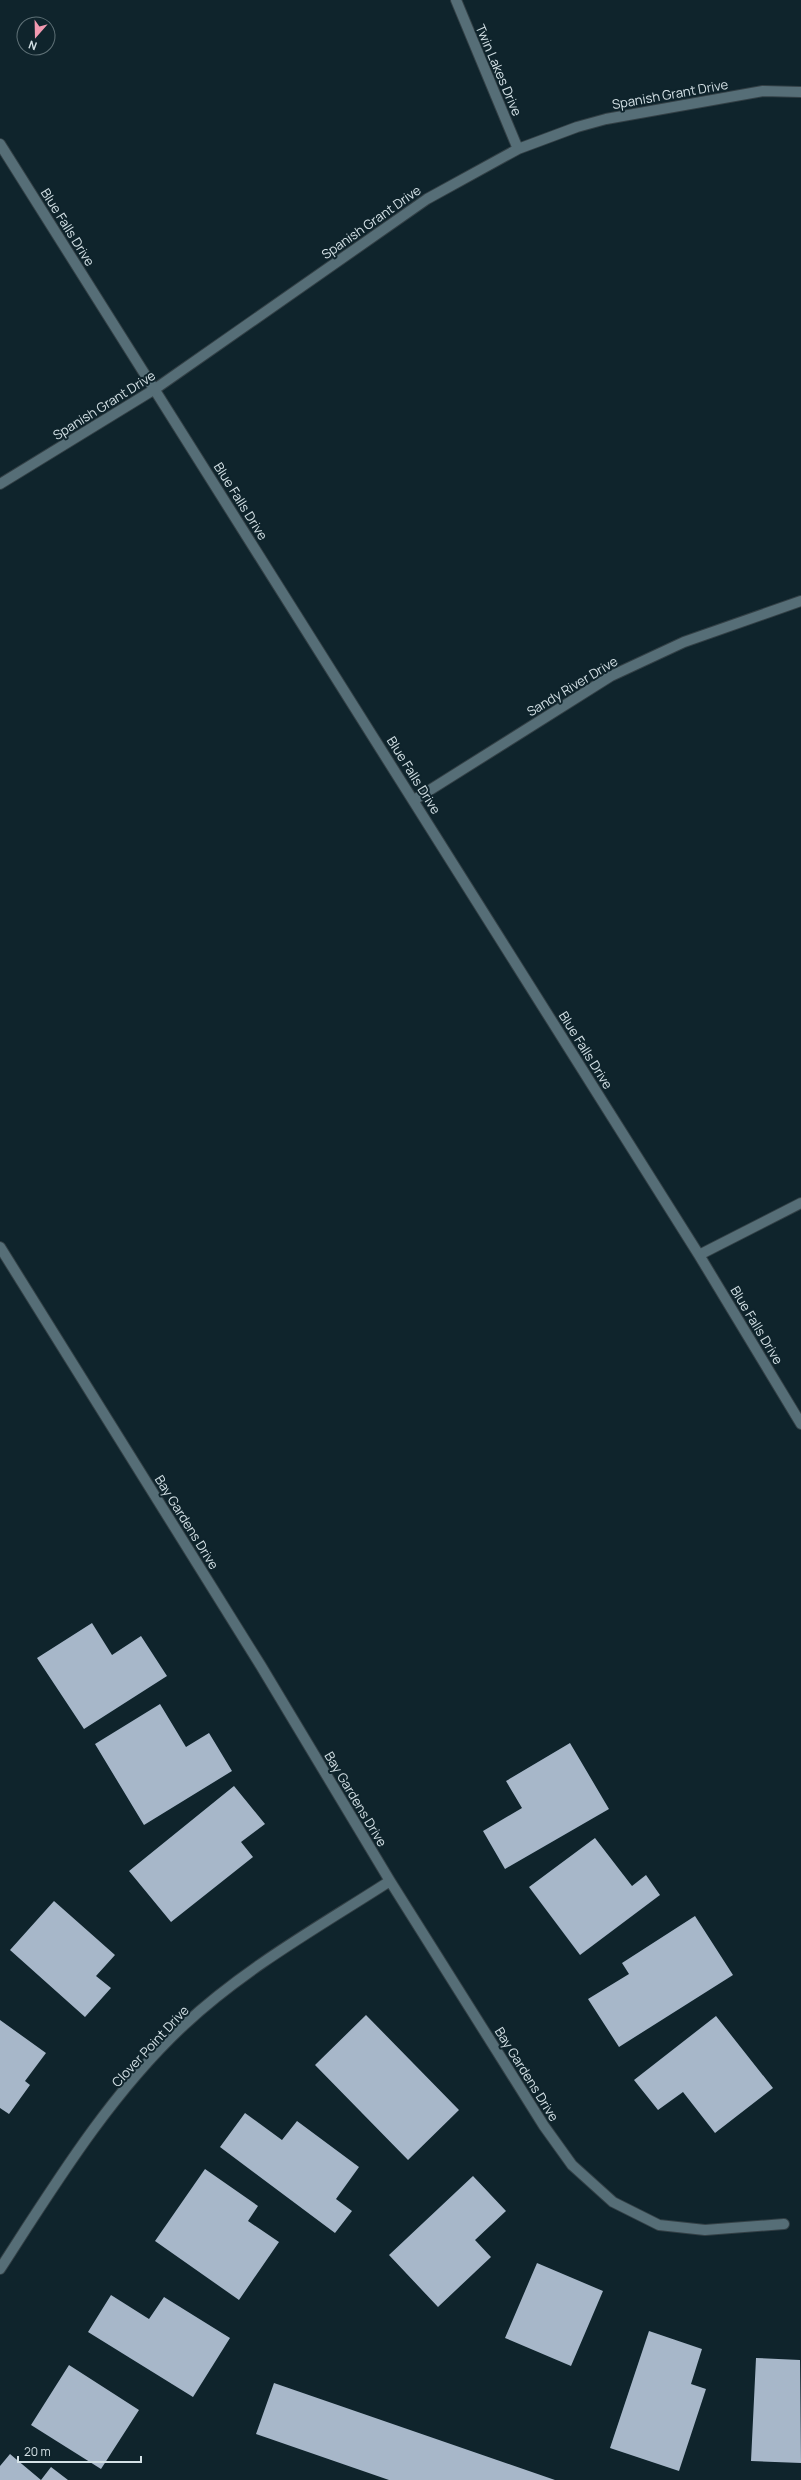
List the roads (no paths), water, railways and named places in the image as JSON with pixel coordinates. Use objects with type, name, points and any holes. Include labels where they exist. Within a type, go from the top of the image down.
[{"type":"street","name":"Twin Lakes Drive","points":[[456,0],[518,149]]},
{"type":"street","name":"Spanish Grant Drive","points":[[0,484],[155,389],[427,199],[518,149],[577,127],[606,119],[763,91],[801,92]]},
{"type":"street","name":"Blue Falls Drive","points":[[0,144],[699,1255],[801,1424]]},
{"type":"street","name":"Sandy River Drive","points":[[414,800],[611,676],[684,642],[801,601]]},
{"type":"street","points":[[699,1255],[801,1203]]},
{"type":"street","name":"Bay Gardens Drive","points":[[0,1247],[261,1666],[390,1881],[544,2126],[572,2165],[613,2202],[659,2225],[705,2230],[784,2224]]},
{"type":"street","name":"Clover Point Drive","points":[[0,2269],[58,2181],[127,2086],[184,2025],[246,1975],[390,1881]]}]
